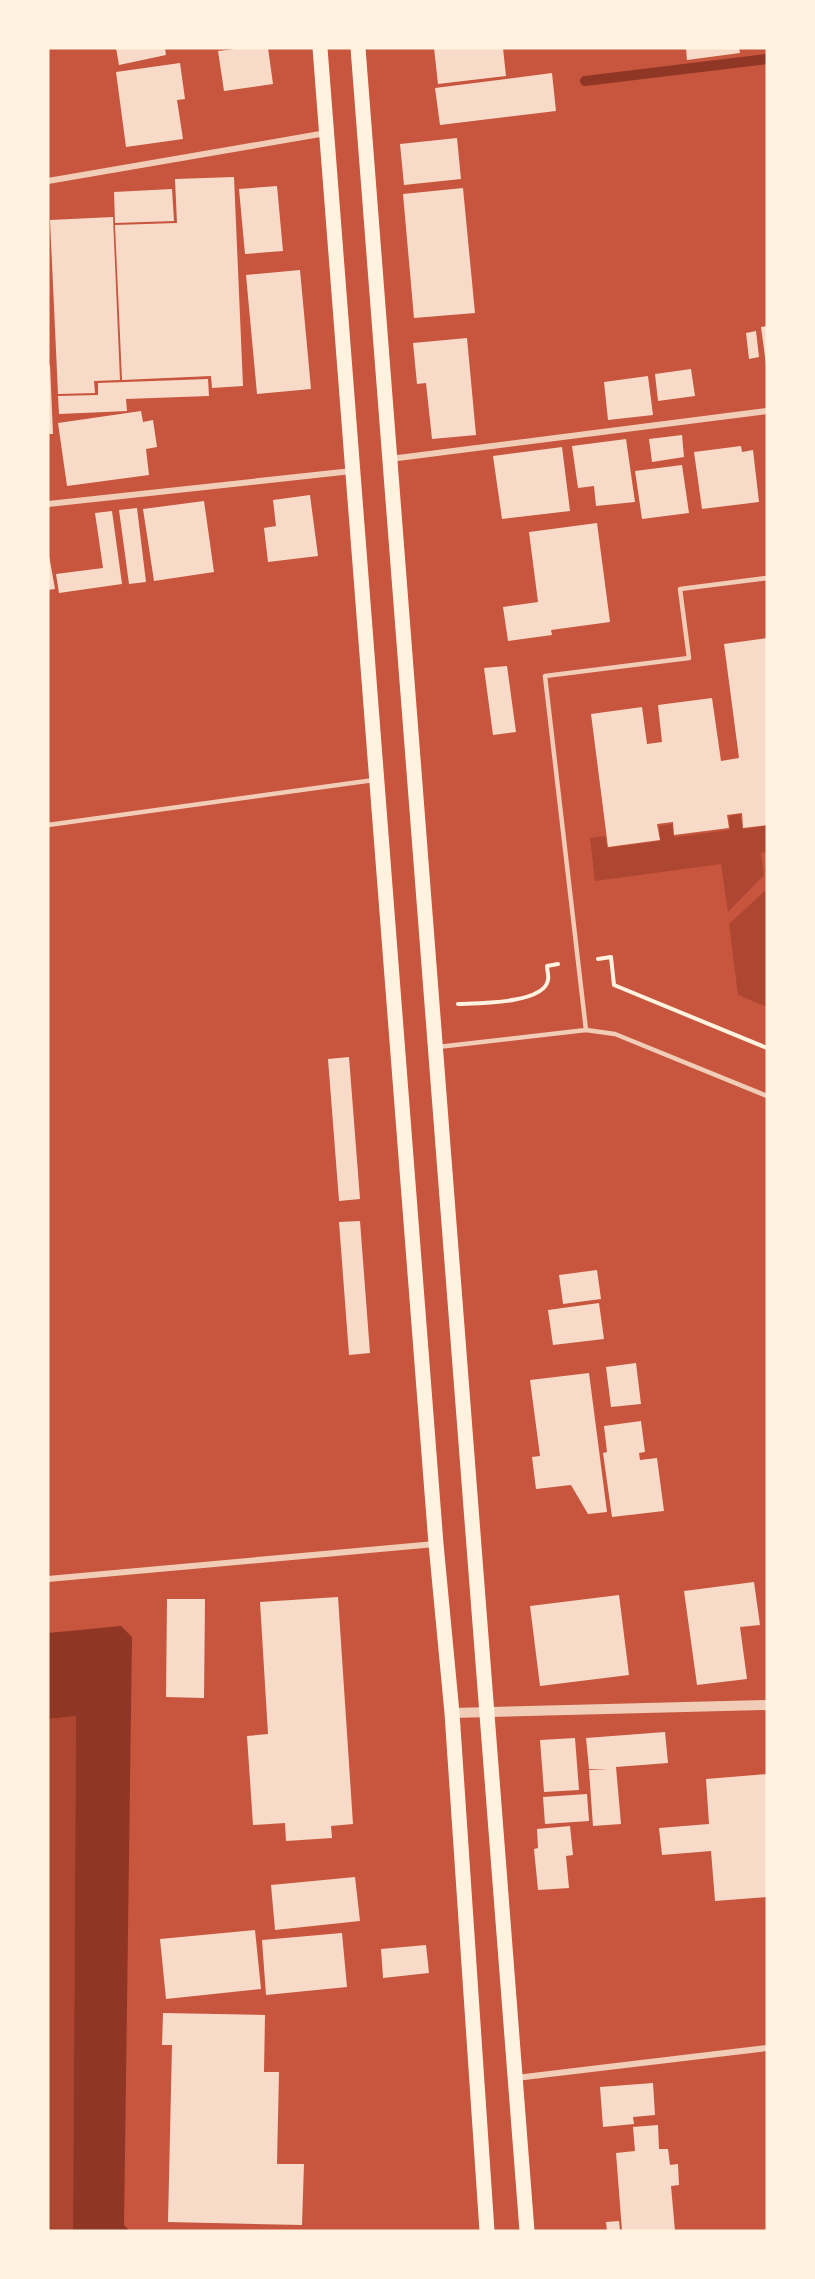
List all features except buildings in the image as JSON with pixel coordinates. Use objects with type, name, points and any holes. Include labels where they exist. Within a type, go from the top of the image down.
[{"type":"main road","points":[[320,48],[436,1544],[452,1713],[487,2231]]},
{"type":"main road","points":[[358,48],[527,2231]]},
{"type":"street","points":[[48,180],[327,133]]},
{"type":"street","points":[[390,459],[767,411]]},
{"type":"street","points":[[48,504],[353,471]]},
{"type":"street","points":[[48,1579],[436,1544]]},
{"type":"street","points":[[452,1713],[767,1705]]},
{"type":"street","points":[[516,2078],[767,2048]]},
{"type":"lane","points":[[586,1030],[545,676],[689,658],[680,589],[767,578]]},
{"type":"lane","points":[[48,825],[377,779]]},
{"type":"lane","points":[[436,1047],[586,1030],[615,1034],[767,1096]]},
{"type":"shaded area","points":[[740,814],[743,829],[767,826],[767,852],[761,853],[764,875],[728,912],[721,864],[595,881],[590,838],[605,836],[607,848],[660,841],[659,826],[672,824],[674,837],[730,830],[729,816]]},
{"type":"shaded area","points":[[767,889],[767,1007],[738,995],[729,924]]},
{"type":"shaded area","points":[[121,1626],[132,1637],[124,2225],[130,2231],[73,2231],[76,1716],[48,1719],[48,1633]]},
{"type":"shaded area","points":[[76,1716],[73,2231],[48,2231],[48,1719]]},
{"type":"waterway","points":[[585,81],[767,59]]}]
